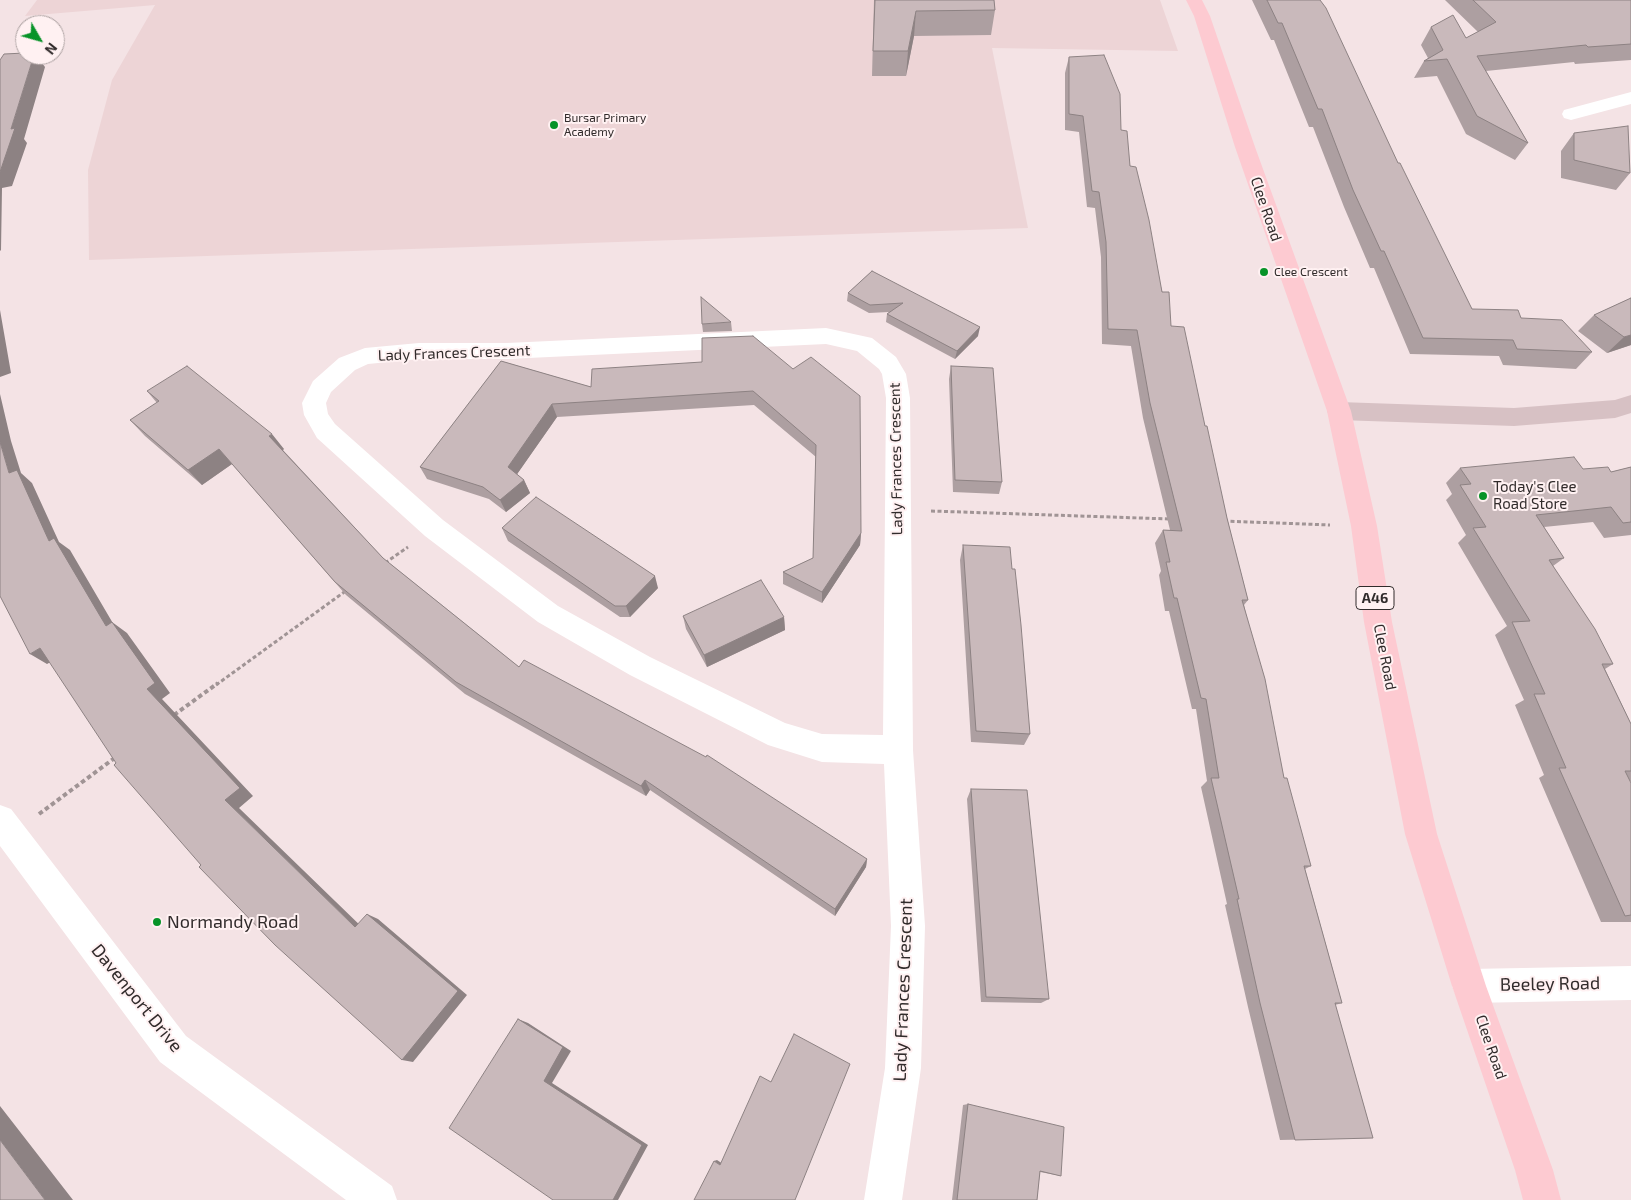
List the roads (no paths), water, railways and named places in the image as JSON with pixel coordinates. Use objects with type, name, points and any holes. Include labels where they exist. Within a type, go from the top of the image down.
[{"type":"main road","name":"Clee Road","points":[[1194,0],[1202,16],[1245,147],[1339,411],[1364,526],[1378,622],[1421,834],[1469,986],[1534,1170],[1542,1200]]},
{"type":"street","points":[[1571,114],[1631,98]]},
{"type":"street","name":"Lady Frances Crescent","points":[[883,1200],[902,1068],[908,926],[898,750],[898,398],[894,374],[888,363],[864,344],[826,336],[507,351],[419,350],[365,356],[347,364],[321,387],[314,402],[316,416],[332,437],[434,528],[548,614],[640,666],[779,735],[822,748],[898,750]]},
{"type":"street","points":[[1339,411],[1514,417],[1615,409],[1631,404]]},
{"type":"street","name":"Davenport Drive","points":[[6,827],[173,1049],[378,1200]]},
{"type":"street","name":"Beeley Road","points":[[1469,986],[1631,983]]},
{"type":"place","name":"Bursar Primary Academy","points":[[554,125]]},
{"type":"place","name":"Clee Crescent","points":[[1264,272]]},
{"type":"place","name":"Today's Clee Road Store","points":[[1483,496]]},
{"type":"place","name":"Normandy Road","points":[[157,922]]}]
